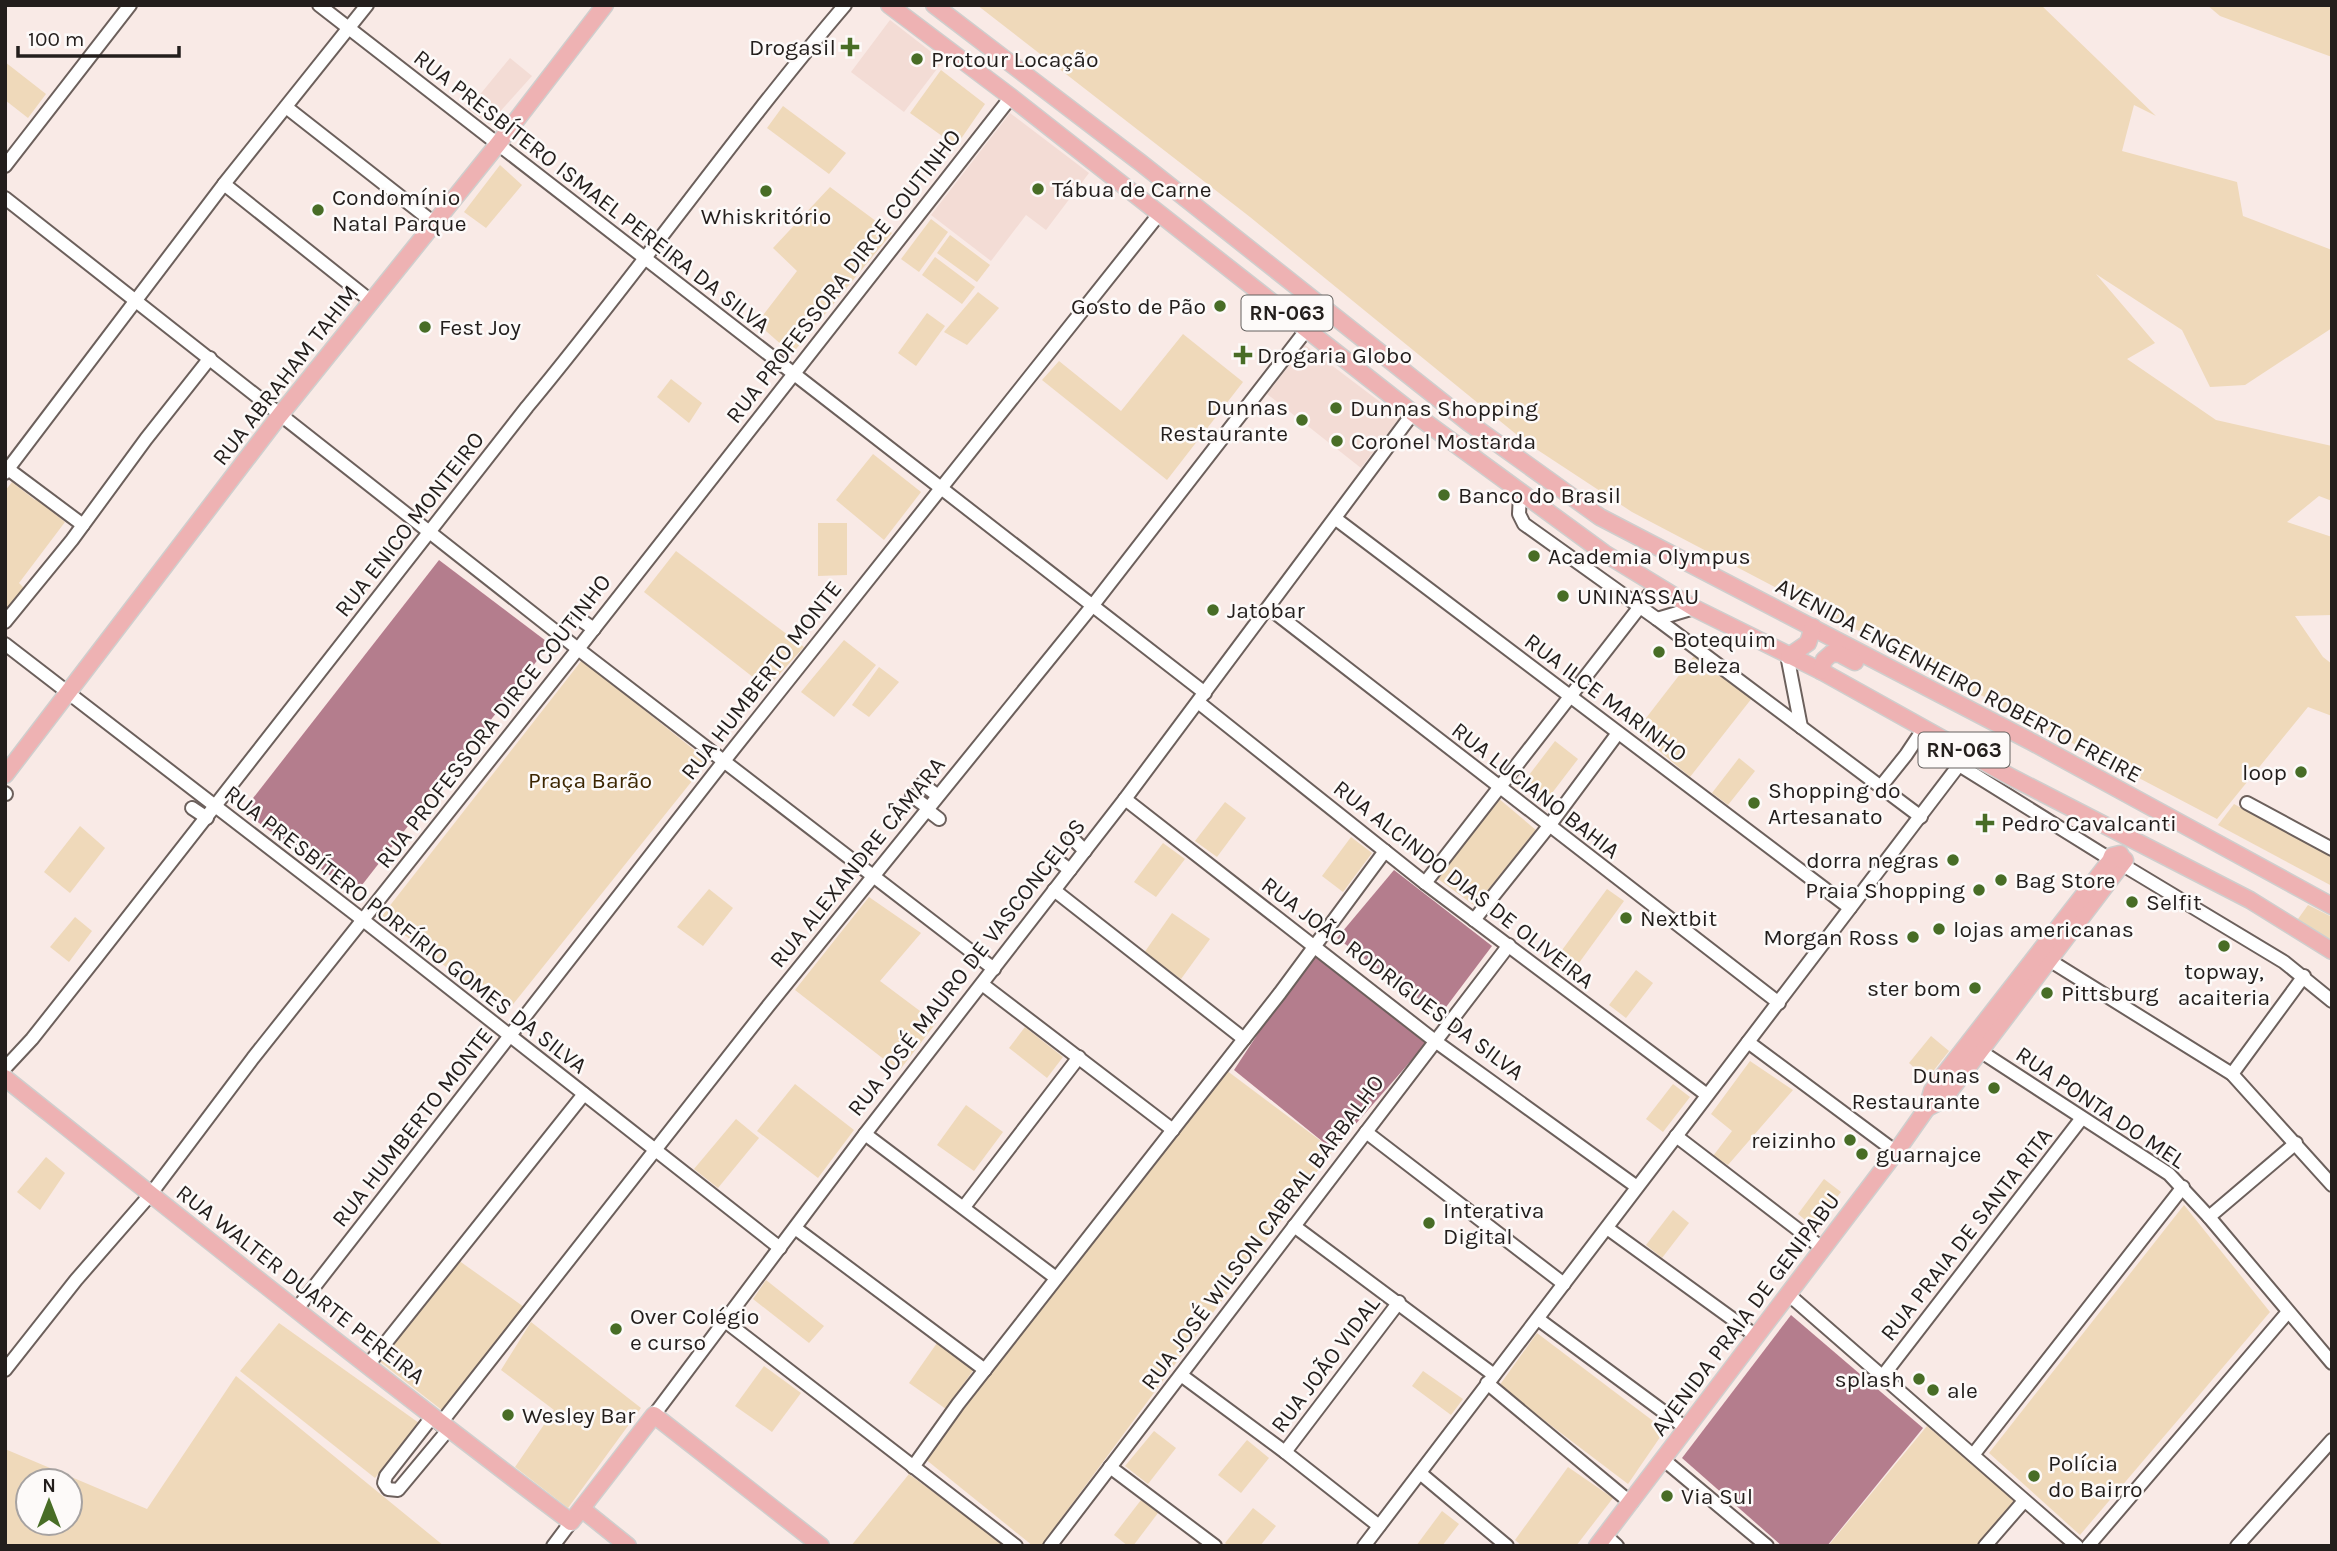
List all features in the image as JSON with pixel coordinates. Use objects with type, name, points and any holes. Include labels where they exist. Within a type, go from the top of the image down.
[{"type":"main road","name":"RUA ABRAHAM TAHIM","points":[[5,775],[280,415],[498,144],[605,5]]},
{"type":"main road","name":"RN-063","points":[[889,5],[1011,96],[1413,413],[1604,553],[1694,608],[1821,671],[2011,777],[2250,900],[2328,950]]},
{"type":"main road","name":"AVENIDA ENGENHEIRO ROBERTO FREIRE","points":[[934,5],[1141,163],[1469,423],[1600,517],[2032,742],[2332,906]]},
{"type":"main road","points":[[1788,655],[1808,643],[1813,627]]},
{"type":"main road","points":[[1821,671],[1824,660],[1832,653],[1840,654],[1886,678],[1906,677]]},
{"type":"main road","name":"AVENIDA PRAIA DE GENIPABU","points":[[1606,1542],[1631,1503],[1896,1152],[1927,1108],[1938,1081],[2118,862],[2139,844]]},
{"type":"main road","name":"AVENIDA PRAIA DE GENIPABU","points":[[1927,1108],[1943,1100],[2049,960],[2118,862]]},
{"type":"main road","name":"RUA WALTER DUARTE PEREIRA","points":[[5,1079],[440,1424],[571,1522]]},
{"type":"main road","points":[[654,1415],[821,1546]]},
{"type":"main road","name":"RUA JOSÉ MAURO DE VASCONCELOS","points":[[571,1522],[654,1415]]},
{"type":"main road","points":[[582,1508],[628,1546]]},
{"type":"street","points":[[5,166],[130,5]]},
{"type":"street","name":"RUA PRESBÍTERO ISMAEL PEREIRA DA SILVA","points":[[319,5],[1093,605],[1201,697]]},
{"type":"street","points":[[83,525],[7,471],[224,184],[367,5]]},
{"type":"street","name":"RUA ENICO MONTEIRO","points":[[5,1068],[32,1039],[527,407],[582,341],[758,112],[845,5]]},
{"type":"street","name":"RUA PROFESSORA DIRCE COUTINHO","points":[[5,1370],[76,1280],[150,1195],[253,1058],[594,629],[1011,96]]},
{"type":"street","points":[[286,107],[434,223]]},
{"type":"street","points":[[224,184],[372,302]]},
{"type":"street","points":[[5,198],[578,649],[994,968]]},
{"type":"street","name":"RUA HUMBERTO MONTE","points":[[296,1310],[724,761],[1160,213]]},
{"type":"street","name":"RUA ALEXANDRE CÂMARA","points":[[440,1424],[937,795],[1093,605],[1307,329]]},
{"type":"street","points":[[5,622],[83,525],[209,358]]},
{"type":"street","name":"RUA JOSÉ MAURO DE VASCONCELOS","points":[[654,1415],[865,1134],[1125,799],[1413,413]]},
{"type":"street","points":[[1520,494],[1519,514],[1524,524],[1882,785],[1921,817]]},
{"type":"street","name":"RUA ILCE MARINHO","points":[[1336,519],[1850,908]]},
{"type":"street","points":[[1425,883],[1656,586]]},
{"type":"street","name":"RUA LUCIANO BAHIA","points":[[1269,608],[1779,1003]]},
{"type":"street","points":[[1657,619],[1694,608]]},
{"type":"street","points":[[578,618],[594,629]]},
{"type":"street","name":"RUA PRESBÍTERO PORFÍRIO GOMES DA SILVA","points":[[5,644],[363,920],[780,1248]]},
{"type":"street","points":[[1788,655],[1801,727]]},
{"type":"street","name":"RUA ALCINDO DIAS DE OLIVEIRA","points":[[1201,697],[1425,883],[1707,1095]]},
{"type":"street","points":[[1882,785],[1926,729],[1946,755],[1959,765],[2304,976],[2332,1001]]},
{"type":"street","points":[[1474,920],[1618,733]]},
{"type":"street","points":[[1364,1546],[1959,765]]},
{"type":"street","points":[[922,784],[937,795]]},
{"type":"street","points":[[912,796],[939,819]]},
{"type":"street","name":"RUA JOÃO RODRIGUES DA SILVA","points":[[1125,799],[1435,1041],[1637,1187]]},
{"type":"street","points":[[2247,803],[2332,849]]},
{"type":"street","points":[[192,808],[206,818]]},
{"type":"street","points":[[1072,838],[1085,851]]},
{"type":"street","points":[[913,1467],[1056,1278],[1244,1039],[1385,851]]},
{"type":"street","points":[[1054,858],[1070,870]]},
{"type":"street","points":[[1054,890],[1244,1039]]},
{"type":"street","name":"RUA JOSÉ WILSON CABRAL BARBALHO","points":[[1051,1546],[1509,945]]},
{"type":"street","points":[[2049,960],[2232,1074],[2332,1185]]},
{"type":"street","points":[[2232,1074],[2304,976]]},
{"type":"street","points":[[982,984],[1173,1130]]},
{"type":"street","points":[[1748,1042],[1896,1152]]},
{"type":"street","name":"RUA PONTA DO MEL","points":[[1980,1051],[2150,1160],[2183,1187],[2332,1363]]},
{"type":"street","points":[[964,1207],[1079,1057]]},
{"type":"street","points":[[368,1365],[584,1094]]},
{"type":"street","name":"RUA PRAIA DE SANTA RITA","points":[[1882,1377],[2082,1118]]},
{"type":"street","points":[[1366,1132],[1564,1284]]},
{"type":"street","points":[[865,1134],[1056,1278]]},
{"type":"street","points":[[1676,1136],[1822,1248]]},
{"type":"street","points":[[2209,1217],[2296,1143]]},
{"type":"street","points":[[1973,1455],[2183,1187]]},
{"type":"street","points":[[1294,1226],[1399,1303],[1491,1379],[1631,1503]]},
{"type":"street","points":[[795,1228],[985,1370]]},
{"type":"street","points":[[1607,1228],[1756,1336]]},
{"type":"street","points":[[1787,1294],[2077,1546]]},
{"type":"street","name":"RUA JOÃO VIDAL","points":[[1285,1451],[1399,1303]]},
{"type":"street","points":[[2088,1546],[2288,1312]]},
{"type":"street","points":[[1538,1319],[1687,1429]]},
{"type":"street","points":[[725,1321],[1016,1546]]},
{"type":"street","points":[[1181,1375],[1285,1451],[1379,1526]]},
{"type":"street","points":[[440,1424],[398,1490],[386,1488],[386,1476],[440,1424]]},
{"type":"street","points":[[2237,1546],[2332,1440]]},
{"type":"street","points":[[1664,1460],[1767,1546]]},
{"type":"street","points":[[1110,1467],[1215,1546]]},
{"type":"street","points":[[1420,1473],[1507,1546]]},
{"type":"street","points":[[1985,1546],[2024,1501]]},
{"type":"street","name":"RUA JOSÉ MAURO DE VASCONCELOS","points":[[553,1546],[571,1522]]},
{"type":"shaded area","name":"Protour Locação","points":[[890,20],[943,61],[904,112],[851,72]]},
{"type":"shaded area","points":[[510,58],[532,76],[489,124],[468,109]]},
{"type":"shaded area","points":[[1010,113],[1089,173],[1046,230],[1026,215],[991,261],[931,215]]},
{"type":"shaded area","name":"Dunnas Shopping","points":[[1305,345],[1400,417],[1361,468],[1267,394]]},
{"type":"shaded area","points":[[439,560],[550,644],[355,894],[243,811]]},
{"type":"shaded area","points":[[1394,870],[1492,946],[1440,1015],[1337,938]]},
{"type":"shaded area","points":[[1313,950],[1430,1039],[1333,1150],[1234,1070]]},
{"type":"shaded area","points":[[1791,1315],[1923,1428],[1827,1546],[1782,1546],[1682,1458]]},
{"type":"green space","points":[[977,5],[2041,5],[2156,116],[2134,105],[2122,151],[2237,182],[2243,216],[2332,250],[2332,328],[2245,385],[2210,387],[2182,330],[2096,274],[2155,343],[2127,359],[2216,420],[2332,446],[2332,501],[2319,496],[2287,522],[2332,537],[2332,615],[2295,616],[2323,657],[2332,664],[2332,716],[2308,707],[2217,819],[1632,512],[1527,443],[1250,217]]},
{"type":"green space","points":[[2207,5],[2332,5],[2332,57],[2220,16]]},
{"type":"green space","points":[[5,62],[46,94],[28,118],[5,100]]},
{"type":"green space","points":[[941,70],[985,104],[956,146],[910,113]]},
{"type":"green space","points":[[783,106],[846,153],[829,174],[767,128]]},
{"type":"green space","points":[[500,165],[522,185],[486,228],[464,212]]},
{"type":"green space","points":[[830,187],[892,233],[792,354],[757,323],[797,271],[773,248]]},
{"type":"green space","points":[[931,219],[948,232],[919,272],[901,259]]},
{"type":"green space","points":[[950,235],[990,265],[977,282],[937,253]]},
{"type":"green space","points":[[935,257],[975,287],[962,304],[922,275]]},
{"type":"green space","points":[[978,292],[999,308],[967,345],[944,332]]},
{"type":"green space","points":[[927,313],[945,326],[916,366],[898,353]]},
{"type":"green space","points":[[1183,334],[1243,382],[1167,480],[1042,380],[1059,361],[1121,411]]},
{"type":"green space","points":[[671,379],[702,403],[689,423],[657,397]]},
{"type":"green space","points":[[873,454],[921,492],[884,540],[836,500]]},
{"type":"green space","points":[[12,482],[35,500],[40,494],[44,497],[41,503],[65,522],[19,583],[24,588],[5,614],[5,491]]},
{"type":"green space","points":[[818,523],[847,523],[847,575],[818,576]]},
{"type":"green space","points":[[676,551],[804,647],[767,688],[644,592]]},
{"type":"green space","points":[[844,640],[876,665],[834,717],[801,692]]},
{"type":"green space","points":[[1694,656],[1752,698],[1690,777],[1636,731]]},
{"type":"green space","name":"Praça Barão","points":[[582,660],[708,761],[506,1013],[381,917]]},
{"type":"green space","points":[[879,667],[899,682],[869,717],[852,705]]},
{"type":"green space","points":[[1555,741],[1578,759],[1549,797],[1526,779]]},
{"type":"green space","points":[[1739,758],[1755,771],[1728,805],[1712,793]]},
{"type":"green space","points":[[1498,798],[1536,830],[1475,906],[1438,879]]},
{"type":"green space","points":[[1225,802],[1246,818],[1217,857],[1195,841]]},
{"type":"green space","points":[[2234,804],[2332,857],[2332,886],[2218,825]]},
{"type":"green space","points":[[80,826],[105,848],[70,893],[44,872]]},
{"type":"green space","points":[[1351,837],[1372,853],[1343,892],[1322,876]]},
{"type":"green space","points":[[1163,843],[1185,859],[1156,897],[1134,882]]},
{"type":"green space","points":[[709,889],[733,908],[703,946],[677,927]]},
{"type":"green space","points":[[1607,889],[1624,901],[1568,978],[1551,965]]},
{"type":"green space","points":[[869,897],[921,933],[880,981],[936,1023],[899,1071],[795,990]]},
{"type":"green space","points":[[2308,905],[2332,917],[2332,942],[2298,919]]},
{"type":"green space","points":[[1172,913],[1210,939],[1181,979],[1144,953]]},
{"type":"green space","points":[[75,917],[92,931],[69,962],[50,947]]},
{"type":"green space","points":[[1636,970],[1653,983],[1626,1018],[1609,1005]]},
{"type":"green space","points":[[1025,1027],[1063,1057],[1047,1078],[1009,1048]]},
{"type":"green space","points":[[1931,1036],[1949,1051],[1927,1079],[1909,1063]]},
{"type":"green space","points":[[1750,1061],[1793,1090],[1728,1165],[1713,1156],[1732,1131],[1711,1114]]},
{"type":"green space","points":[[1222,1067],[1333,1150],[1041,1546],[1033,1546],[924,1458]]},
{"type":"green space","points":[[795,1084],[854,1130],[818,1178],[757,1131]]},
{"type":"green space","points":[[1673,1084],[1690,1097],[1663,1132],[1646,1119]]},
{"type":"green space","points":[[966,1105],[1003,1132],[974,1171],[937,1145]]},
{"type":"green space","points":[[736,1119],[759,1138],[718,1188],[694,1169]]},
{"type":"green space","points":[[46,1157],[65,1173],[40,1210],[17,1192]]},
{"type":"green space","points":[[1824,1179],[1841,1192],[1814,1227],[1798,1214]]},
{"type":"green space","points":[[2184,1205],[2270,1312],[2080,1535],[1989,1453]]},
{"type":"green space","points":[[1673,1210],[1689,1223],[1662,1258],[1646,1245]]},
{"type":"green space","points":[[458,1260],[524,1307],[443,1411],[379,1361]]},
{"type":"green space","points":[[766,1280],[824,1326],[809,1343],[753,1299]]},
{"type":"green space","points":[[531,1322],[641,1408],[568,1508],[515,1467],[554,1410],[501,1370]]},
{"type":"green space","points":[[279,1323],[419,1423],[375,1478],[240,1371]]},
{"type":"green space","points":[[1537,1333],[1665,1430],[1628,1484],[1499,1386]]},
{"type":"green space","points":[[937,1343],[974,1369],[946,1409],[909,1383]]},
{"type":"green space","points":[[764,1366],[801,1393],[772,1432],[735,1406]]},
{"type":"green space","points":[[1423,1371],[1463,1399],[1451,1415],[1412,1386]]},
{"type":"green space","points":[[236,1376],[444,1546],[5,1546],[5,1449],[48,1467],[14,1467],[14,1537],[84,1537],[84,1482],[147,1509]]},
{"type":"green space","points":[[1927,1426],[2016,1501],[1976,1546],[1828,1546]]},
{"type":"green space","points":[[1154,1431],[1176,1448],[1148,1484],[1125,1466]]},
{"type":"green space","points":[[1247,1440],[1269,1458],[1241,1493],[1218,1475]]},
{"type":"green space","points":[[1568,1467],[1613,1498],[1576,1546],[1522,1546],[1515,1540]]},
{"type":"green space","points":[[909,1474],[1006,1546],[851,1546]]},
{"type":"green space","points":[[1141,1500],[1158,1513],[1133,1546],[1128,1546],[1114,1535]]},
{"type":"green space","points":[[1253,1508],[1276,1526],[1260,1546],[1228,1546],[1225,1543]]},
{"type":"green space","points":[[1442,1511],[1459,1524],[1442,1546],[1416,1546]]},
{"type":"place","name":"Drogasil","points":[[850,47]]},
{"type":"place","name":"Protour Locação","points":[[917,59]]},
{"type":"place","name":"Tábua de Carne","points":[[1038,189]]},
{"type":"place","name":"Whiskritório","points":[[766,191]]},
{"type":"place","name":"Condomínio Natal Parque","points":[[318,210]]},
{"type":"place","name":"Gosto de Pão","points":[[1220,306]]},
{"type":"place","name":"Fest Joy","points":[[425,327]]},
{"type":"place","name":"Drogaria Globo","points":[[1243,355]]},
{"type":"place","name":"Dunnas Shopping","points":[[1336,408]]},
{"type":"place","name":"Dunnas Restaurante","points":[[1302,420]]},
{"type":"place","name":"Coronel Mostarda","points":[[1337,441]]},
{"type":"place","name":"Banco do Brasil","points":[[1444,495]]},
{"type":"place","name":"Academia Olympus","points":[[1534,556]]},
{"type":"place","name":"UNINASSAU","points":[[1563,596]]},
{"type":"place","name":"Jatobar","points":[[1213,610]]},
{"type":"place","name":"Botequim Beleza","points":[[1659,652]]},
{"type":"place","name":"loop","points":[[2301,772]]},
{"type":"place","name":"Shopping do Artesanato","points":[[1754,803]]},
{"type":"place","name":"Pedro Cavalcanti","points":[[1985,823]]},
{"type":"place","name":"dorra negras","points":[[1953,860]]},
{"type":"place","name":"Bag Store","points":[[2001,880]]},
{"type":"place","name":"Praia Shopping","points":[[1979,890]]},
{"type":"place","name":"Selfit","points":[[2132,902]]},
{"type":"place","name":"Nextbit","points":[[1626,918]]},
{"type":"place","name":"lojas americanas","points":[[1939,929]]},
{"type":"place","name":"Morgan Ross","points":[[1913,937]]},
{"type":"place","name":"topway, acaiteria","points":[[2224,946]]},
{"type":"place","name":"ster bom","points":[[1975,988]]},
{"type":"place","name":"Pittsburg","points":[[2047,993]]},
{"type":"place","name":"Dunas Restaurante","points":[[1994,1088]]},
{"type":"place","name":"reizinho","points":[[1850,1140]]},
{"type":"place","name":"guarnajce","points":[[1862,1154]]},
{"type":"place","name":"Interativa Digital","points":[[1429,1223]]},
{"type":"place","name":"Over Colégio e curso","points":[[616,1329]]},
{"type":"place","name":"splash","points":[[1919,1379]]},
{"type":"place","name":"ale","points":[[1933,1390]]},
{"type":"place","name":"Wesley Bar","points":[[508,1415]]},
{"type":"place","name":"Polícia do Bairro","points":[[2034,1476]]},
{"type":"place","name":"Via Sul","points":[[1667,1496]]}]
